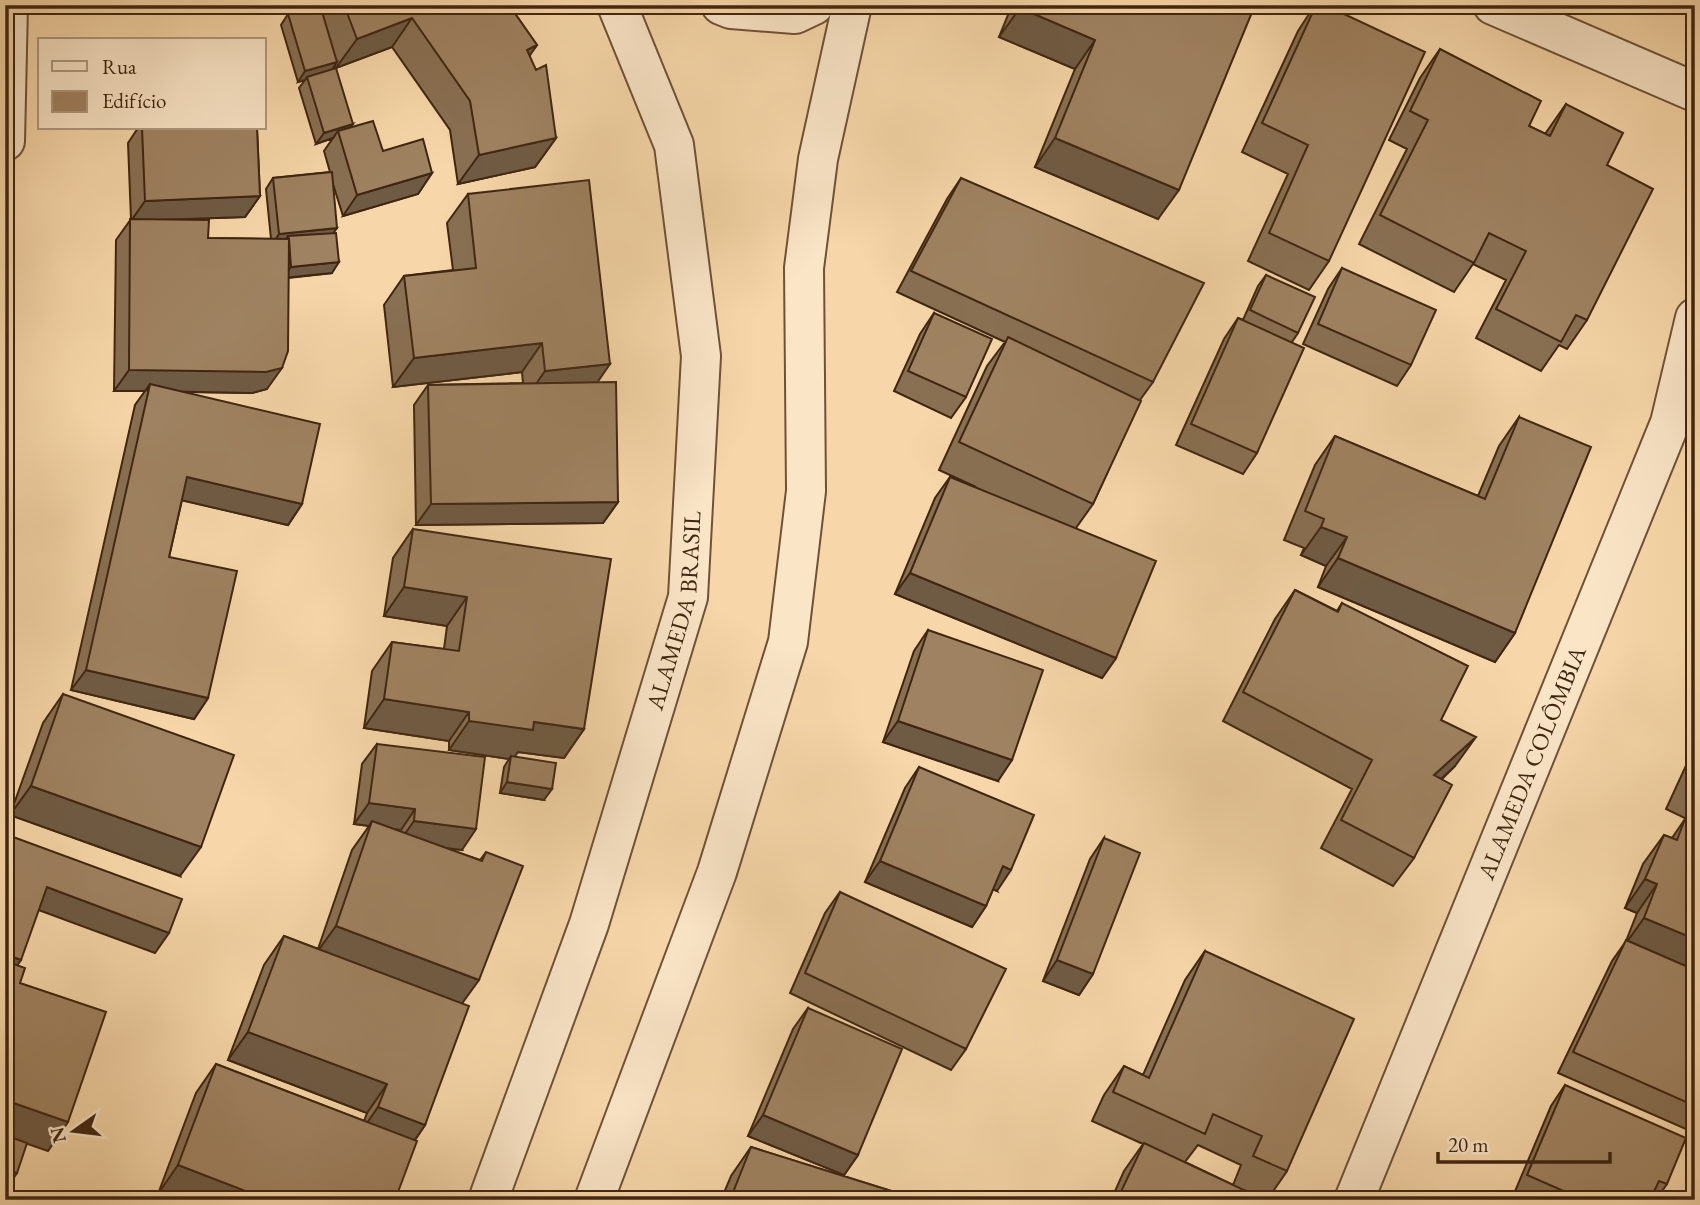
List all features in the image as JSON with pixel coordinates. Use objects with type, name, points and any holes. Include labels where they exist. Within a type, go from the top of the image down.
[{"type":"street","points":[[5,141],[8,5]]},
{"type":"street","name":"ALAMEDA BRASIL","points":[[488,1200],[589,925],[688,597],[701,356],[674,145],[617,5]]},
{"type":"street","points":[[721,5],[731,9],[795,14],[814,5]]},
{"type":"street","points":[[594,1200],[717,872],[788,642],[806,491],[804,268],[818,159],[852,5]]},
{"type":"street","points":[[1493,5],[1695,92]]},
{"type":"street","name":"ALAMEDA COLÔMBIA","points":[[1354,1200],[1670,423],[1695,318]]},
{"type":"building","points":[[320,5],[337,62],[305,71],[288,14]]},
{"type":"building","points":[[344,5],[509,5],[537,45],[527,50],[536,70],[546,65],[556,138],[479,155],[470,101],[412,18],[357,39]]},
{"type":"building","points":[[1021,5],[1255,5],[1179,190],[1055,138],[1095,40],[1020,8]]},
{"type":"building","points":[[1316,5],[1325,5],[1425,52],[1329,261],[1269,233],[1308,145],[1262,123]]},
{"type":"building","points":[[1440,49],[1541,101],[1529,126],[1550,136],[1566,104],[1623,133],[1607,165],[1653,189],[1587,320],[1576,315],[1561,342],[1496,309],[1526,251],[1489,233],[1474,263],[1380,215],[1428,120],[1410,111]]},
{"type":"building","points":[[336,68],[353,124],[324,133],[307,77]]},
{"type":"building","points":[[373,121],[383,151],[423,139],[432,173],[357,195],[338,131]]},
{"type":"building","points":[[142,130],[257,130],[260,196],[145,201]]},
{"type":"building","points":[[332,172],[337,228],[279,234],[273,178]]},
{"type":"building","points":[[961,178],[1204,283],[1153,382],[911,271]]},
{"type":"building","points":[[589,180],[610,364],[545,371],[542,343],[414,358],[404,276],[476,268],[468,194]]},
{"type":"building","points":[[130,219],[209,220],[208,238],[289,239],[288,351],[282,368],[266,372],[129,370]]},
{"type":"building","points":[[336,233],[339,262],[291,267],[288,236]]},
{"type":"building","points":[[1342,268],[1436,310],[1411,365],[1318,324]]},
{"type":"building","points":[[1266,275],[1315,297],[1298,333],[1250,310]]},
{"type":"building","points":[[934,313],[992,339],[966,397],[908,371]]},
{"type":"building","points":[[1238,318],[1304,348],[1257,453],[1191,424]]},
{"type":"building","points":[[1008,337],[1141,401],[1093,504],[959,442]]},
{"type":"building","points":[[616,382],[618,502],[431,504],[428,385]]},
{"type":"building","points":[[150,384],[320,424],[302,504],[187,477],[169,557],[237,571],[208,698],[86,670]]},
{"type":"building","points":[[1519,417],[1591,447],[1515,633],[1338,558],[1347,537],[1321,527],[1324,519],[1305,511],[1335,436],[1485,499]]},
{"type":"building","points":[[950,477],[1156,561],[1116,658],[910,573]]},
{"type":"building","points":[[413,529],[611,559],[584,729],[534,722],[533,730],[469,721],[469,712],[384,699],[392,642],[459,651],[467,597],[404,587]]},
{"type":"building","points":[[1295,590],[1338,612],[1342,603],[1468,666],[1441,720],[1476,737],[1434,775],[1452,785],[1414,858],[1341,820],[1372,760],[1243,692]]},
{"type":"building","points":[[928,630],[1043,670],[1012,760],[898,721]]},
{"type":"building","points":[[63,694],[234,755],[201,847],[31,786]]},
{"type":"building","points":[[377,744],[485,757],[476,829],[414,821],[415,809],[369,803]]},
{"type":"building","points":[[511,756],[556,763],[552,789],[507,782]]},
{"type":"building","points":[[1695,762],[1695,784],[1686,781]]},
{"type":"building","points":[[919,767],[1034,815],[1011,870],[1003,866],[986,906],[880,861]]},
{"type":"building","points":[[1685,819],[1695,823],[1695,939],[1644,918],[1657,884],[1645,879],[1664,835],[1677,840]]},
{"type":"building","points":[[372,821],[482,861],[486,852],[523,866],[479,980],[336,926]]},
{"type":"building","points":[[5,834],[182,899],[169,933],[47,887],[21,960],[5,954]]},
{"type":"building","points":[[1104,838],[1140,853],[1093,974],[1057,960]]},
{"type":"building","points":[[840,892],[1006,969],[966,1049],[805,973]]},
{"type":"building","points":[[284,936],[469,1006],[425,1125],[378,1107],[387,1084],[248,1032]]},
{"type":"building","points":[[1626,940],[1695,970],[1695,1106],[1573,1052]]},
{"type":"building","points":[[1205,951],[1354,1019],[1287,1171],[1253,1156],[1262,1136],[1213,1114],[1205,1134],[1113,1092],[1124,1066],[1149,1078]]},
{"type":"building","points":[[5,961],[25,968],[20,983],[106,1012],[68,1122],[5,1100]]},
{"type":"building","points":[[808,1008],[902,1049],[858,1155],[763,1115]]},
{"type":"building","points":[[216,1064],[417,1141],[395,1200],[269,1200],[178,1165]]},
{"type":"building","points":[[1565,1085],[1686,1138],[1667,1184],[1659,1181],[1650,1200],[1584,1200],[1527,1175]]},
{"type":"building","points":[[5,1135],[27,1143],[17,1173],[5,1169]]},
{"type":"building","points":[[1144,1143],[1263,1199],[1117,1200]]},
{"type":"building","points":[[751,1147],[920,1200],[730,1200]]},
{"type":"building","points":[[1527,1193],[1544,1200],[1524,1200]]}]
